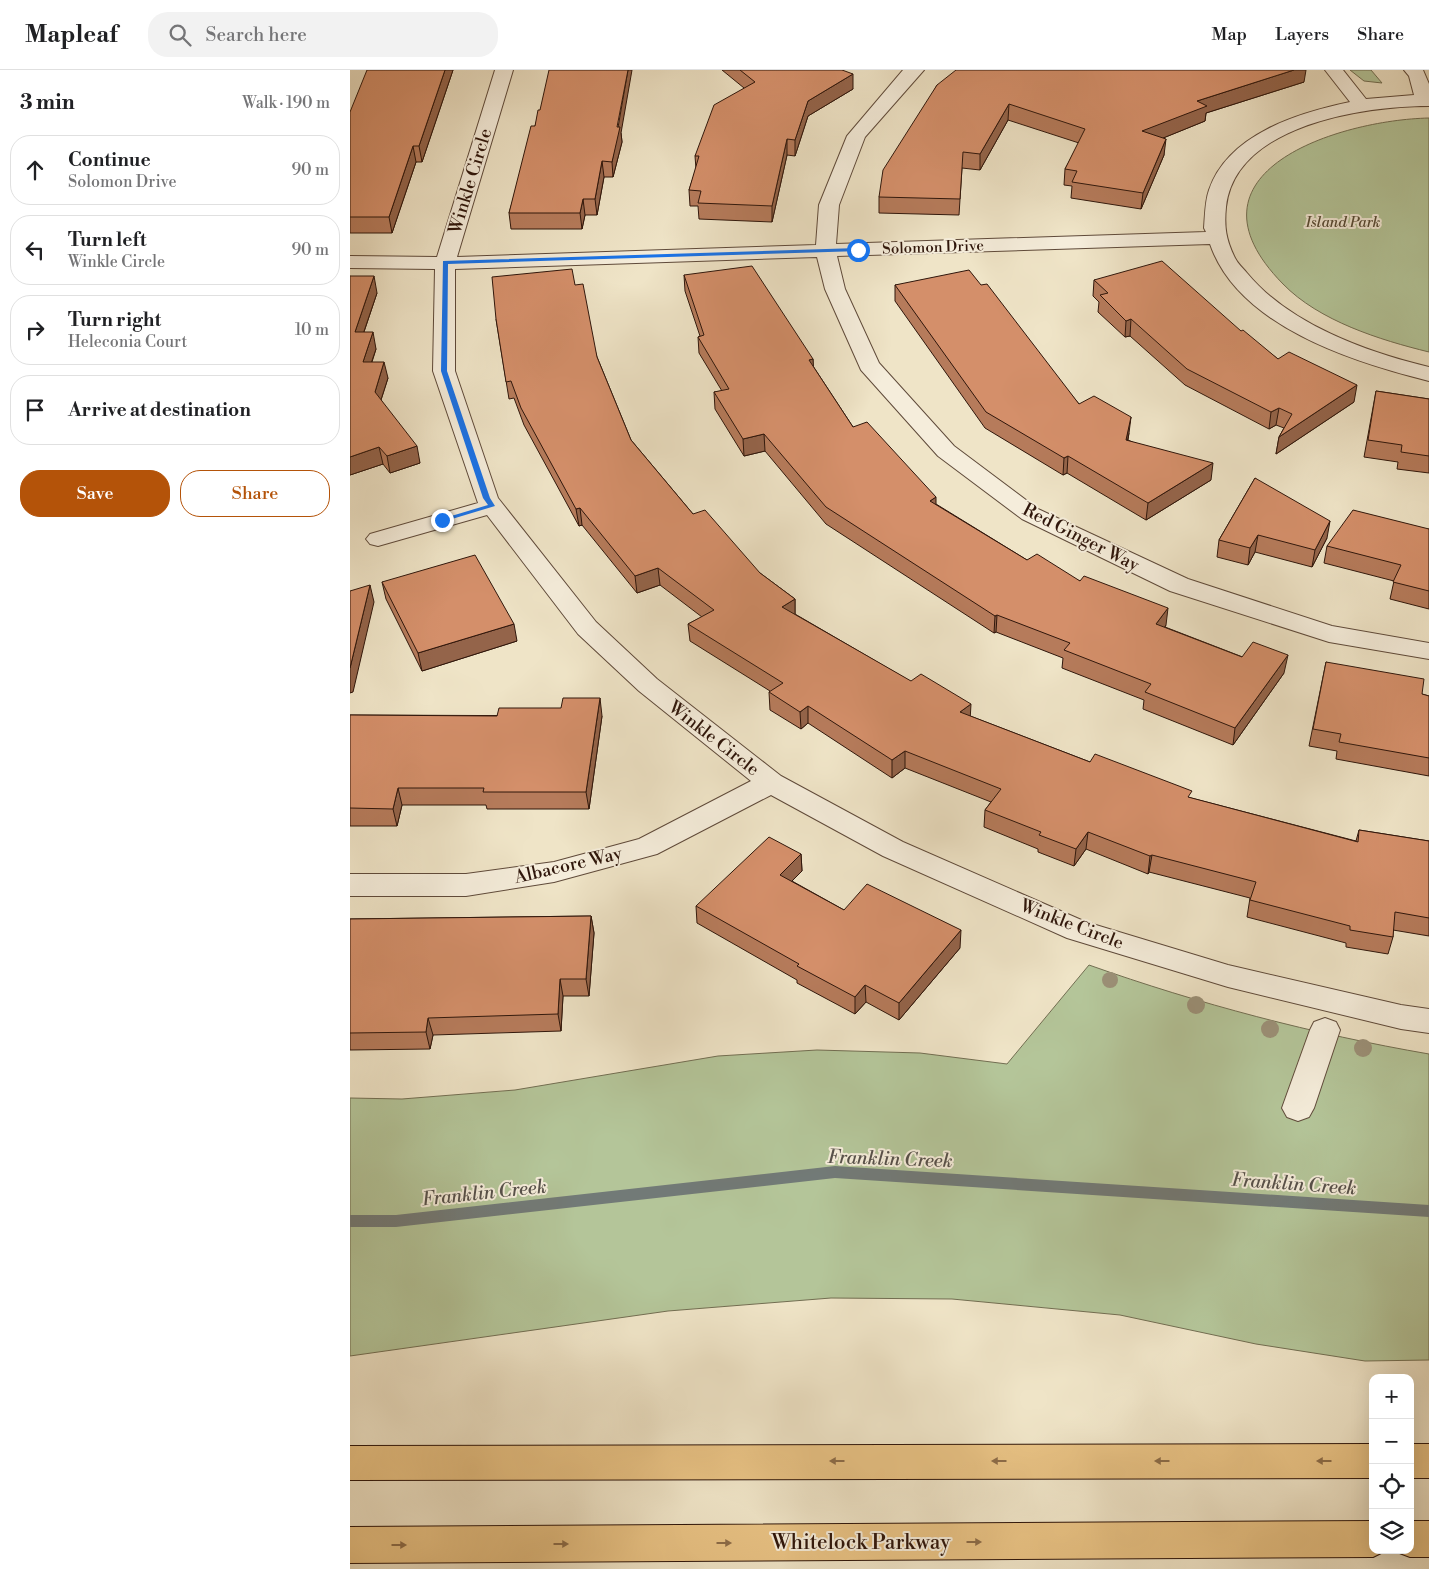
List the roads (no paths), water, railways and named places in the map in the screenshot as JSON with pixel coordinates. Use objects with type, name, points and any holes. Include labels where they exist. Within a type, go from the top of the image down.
[{"type":"main road","points":[[350,1462],[1369,1461]]},
{"type":"main road","points":[[1414,1461],[1429,1461]]},
{"type":"main road","name":"Whitelock Parkway","points":[[350,1545],[1369,1539]]},
{"type":"main road","points":[[1414,1539],[1429,1539]]},
{"type":"street","name":"Winkle Circle","points":[[504,70],[445,263],[444,371],[486,498],[587,628],[648,686],[771,783],[892,849],[1077,930],[1228,976],[1401,1017],[1429,1021]]},
{"type":"street","name":"Red Ginger Way","points":[[915,70],[909,74],[856,136],[829,205],[826,251],[835,289],[868,365],[946,452],[1030,514],[1179,585],[1329,634],[1429,651]]},
{"type":"street","points":[[1334,70],[1362,106]]},
{"type":"street","points":[[1414,70],[1427,101],[1362,106],[1316,116],[1276,132],[1244,153],[1223,177],[1213,205],[1215,238],[1231,269],[1257,298],[1296,326],[1343,349],[1405,370],[1429,374]]},
{"type":"street","name":"Solomon Drive","points":[[350,262],[445,263],[1215,238]]},
{"type":"street","points":[[378,539],[492,506]]},
{"type":"street","name":"Albacore Way","points":[[350,885],[466,885],[554,872],[647,846],[771,783]]},
{"type":"street","points":[[1298,1108],[1325,1030]]},
{"type":"waterway","name":"Franklin Creek","points":[[350,1221],[396,1221],[835,1172],[1429,1211]]},
{"type":"park label","name":"Island Park","points":[[1343,222]]}]
